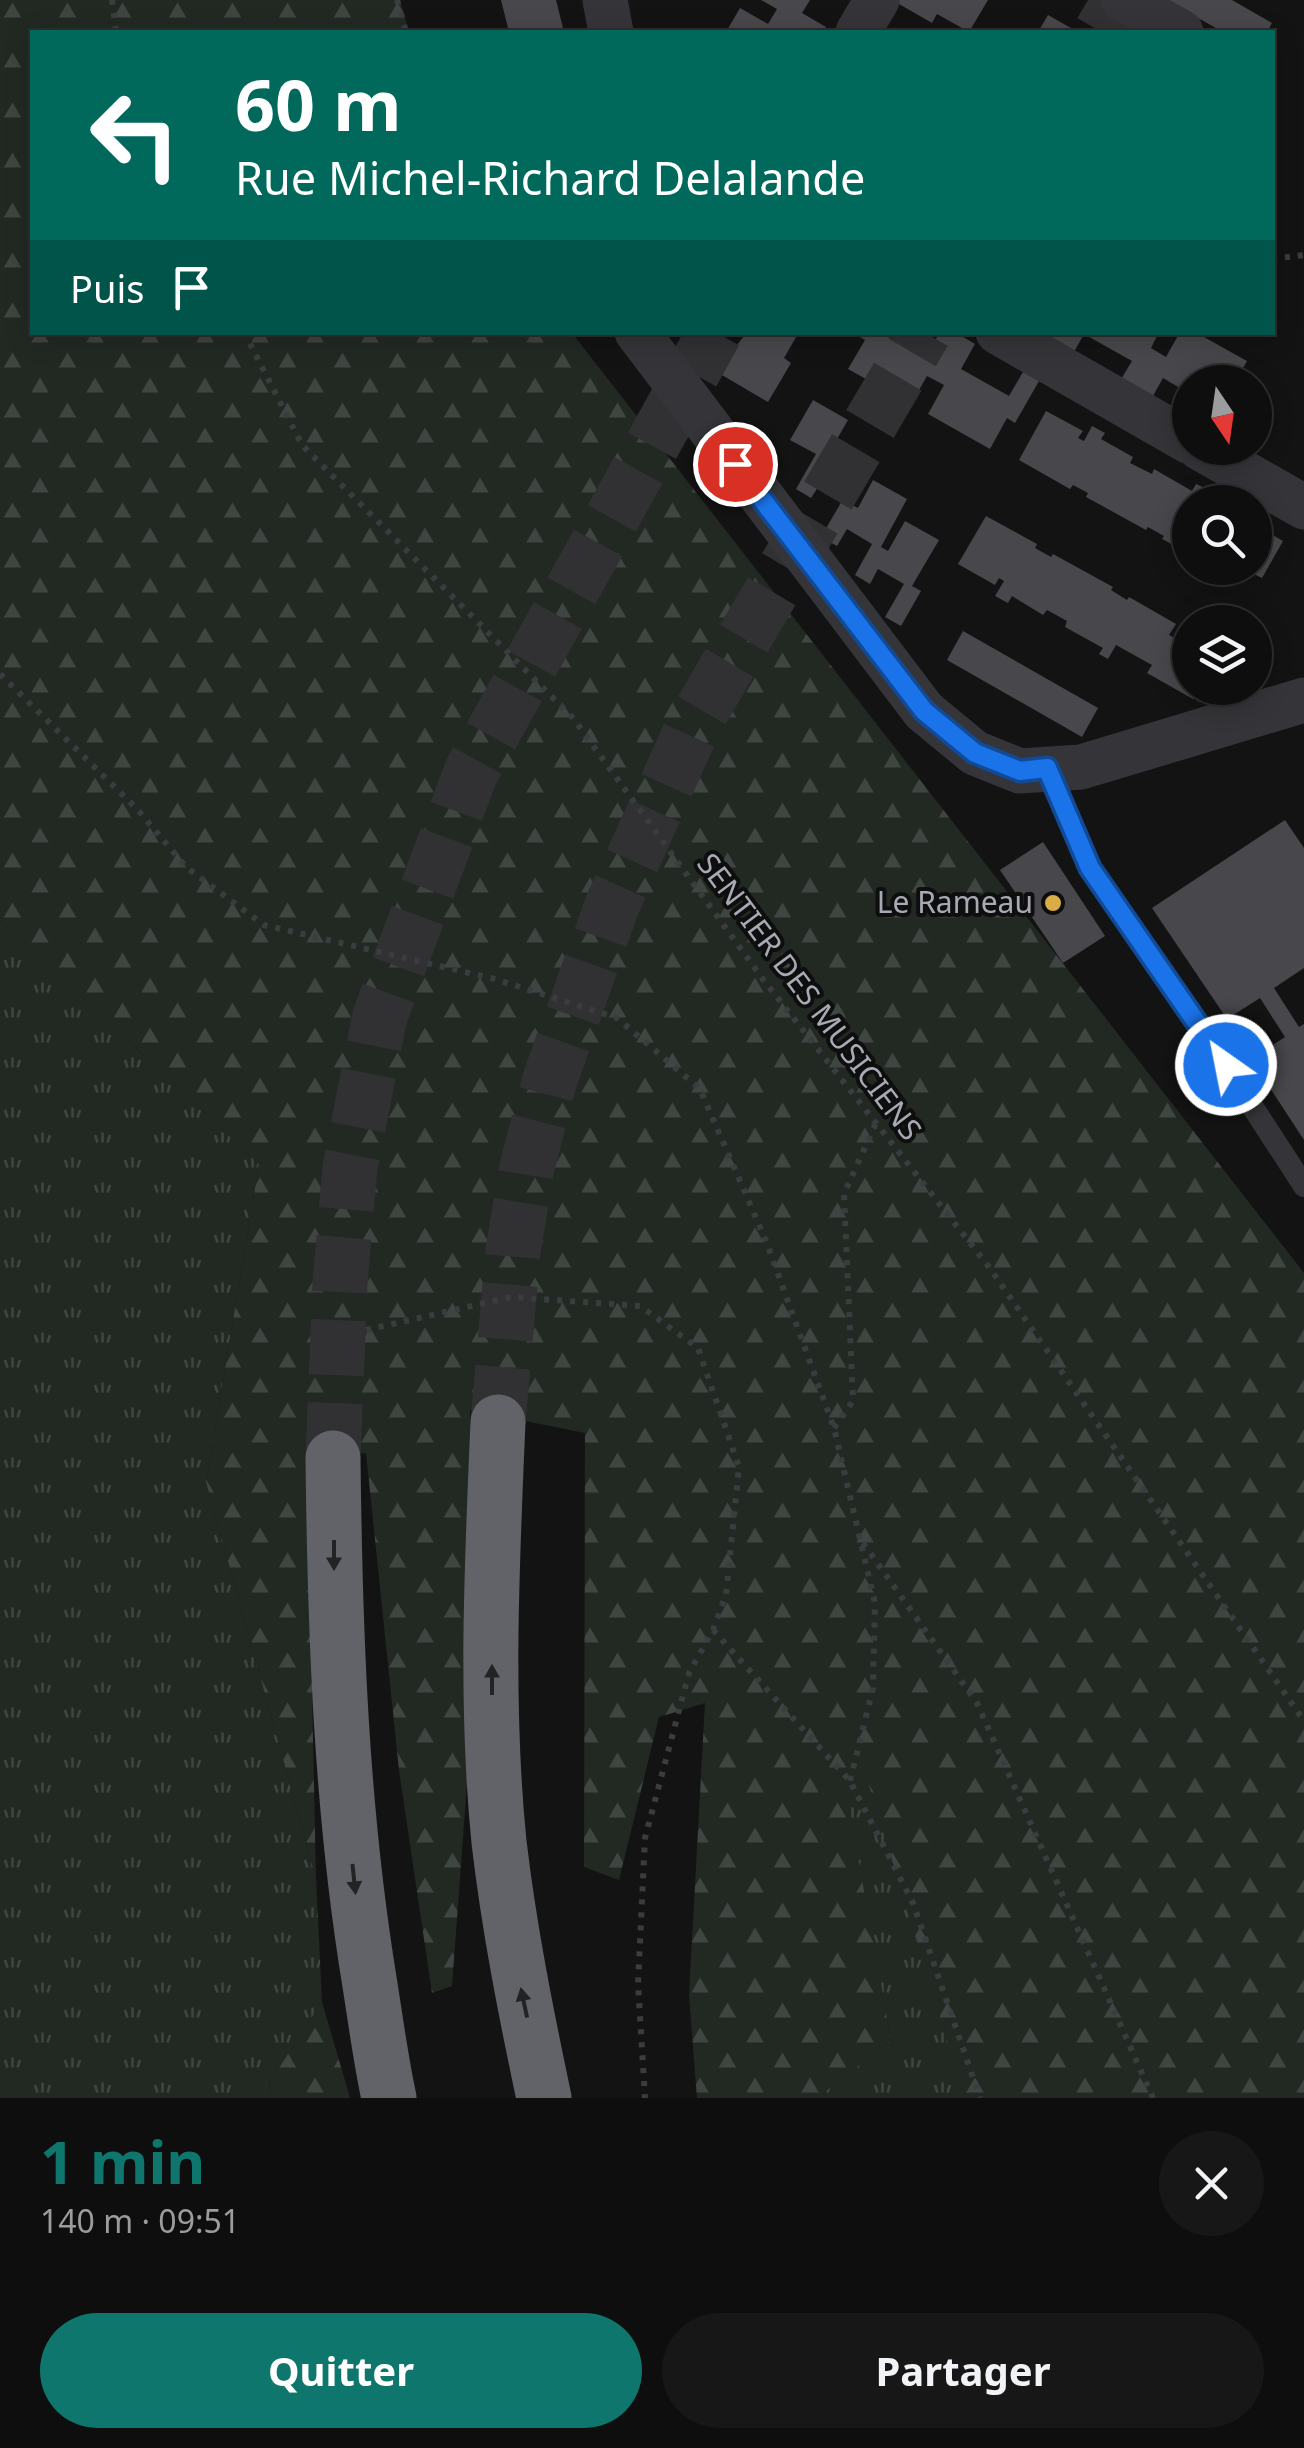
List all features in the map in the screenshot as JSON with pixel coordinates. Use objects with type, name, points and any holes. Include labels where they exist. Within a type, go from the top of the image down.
[{"type":"highway","points":[[498,1422],[492,1556],[492,1720],[499,1841],[518,1973],[544,2098]]},
{"type":"highway","points":[[334,1458],[334,1627],[342,1767],[357,1906],[390,2098]]},
{"type":"street","points":[[605,0],[612,30]]},
{"type":"street","points":[[859,30],[877,0]]},
{"type":"street","points":[[1124,0],[1176,30]]},
{"type":"street","points":[[644,335],[675,352],[924,711],[975,753],[1020,771],[1082,766],[1304,700]]},
{"type":"street","points":[[1003,335],[1172,432]]},
{"type":"street","points":[[1230,465],[1304,507]]},
{"type":"lane","points":[[1047,768],[1090,868],[1206,1035],[1304,1186]]},
{"type":"path","points":[[112,0],[116,30]]},
{"type":"path","points":[[397,0],[405,30]]},
{"type":"path","points":[[1275,259],[1304,255]]},
{"type":"path","name":"SENTIER DES MUSICIENS","points":[[246,335],[302,445],[573,718],[762,978],[989,1267],[1304,1720]]},
{"type":"path","points":[[0,674],[136,808],[186,867],[264,925],[495,979],[618,1018],[700,1089],[766,1241],[834,1428],[875,1604],[873,1688],[850,1782]]},
{"type":"path","points":[[834,1428],[853,1401],[844,1194],[876,1122]]},
{"type":"path","points":[[366,1330],[510,1297],[640,1306],[698,1348],[739,1467],[726,1595],[689,1673],[644,1838],[638,1984],[645,2098]]},
{"type":"path","points":[[861,1540],[977,1703],[1153,2098]]},
{"type":"path","points":[[712,1630],[850,1782],[913,1903],[980,2098]]},
{"type":"green space","points":[[0,0],[400,0],[408,30],[30,30],[30,335],[574,335],[1304,1273],[1304,2098],[965,2098],[864,1769],[845,1786],[891,2040],[817,2098],[697,2098],[689,1995],[705,1703],[659,1717],[619,1880],[584,1867],[585,1433],[470,1410],[471,1729],[452,1986],[432,1993],[399,1770],[366,1453],[307,1460],[316,1878],[206,1482],[259,1164],[0,920]]},
{"type":"green space","points":[[0,920],[259,1164],[206,1482],[316,1878],[322,2002],[269,2083],[271,2098],[0,2098]]},
{"type":"green space","points":[[865,1768],[965,2098],[817,2098],[891,2040],[844,1786]]},
{"type":"green space","points":[[322,2002],[350,2098],[271,2098],[269,2083]]},
{"type":"building","points":[[501,0],[556,0],[564,30],[508,30]]},
{"type":"building","points":[[761,0],[810,0],[802,13],[826,27],[727,30],[740,8],[768,24],[777,9]]},
{"type":"building","points":[[892,0],[988,0],[970,30],[937,14],[932,23]]},
{"type":"building","points":[[1166,0],[1232,0],[1272,23],[1268,30],[1219,30]]},
{"type":"building","points":[[1048,15],[1074,30],[1039,30]]},
{"type":"building","points":[[745,335],[797,335],[784,358],[791,363],[768,402],[688,355],[700,336],[730,354]]},
{"type":"building","points":[[856,335],[901,335],[929,351],[938,335],[960,335],[975,344],[961,369],[1009,396],[1023,372],[1039,381],[1015,423],[1007,418],[990,449],[928,414],[944,385],[927,376],[911,404],[848,369],[865,340]]},
{"type":"building","points":[[1042,335],[1083,335],[1070,359],[1039,341]]},
{"type":"building","points":[[1086,335],[1158,335],[1151,348],[1166,357],[1178,335],[1200,335],[1247,361],[1245,365],[1172,365],[1172,383],[1163,378],[1149,403],[1117,386],[1132,361]]},
{"type":"building","points":[[813,400],[848,420],[826,458],[832,462],[841,445],[875,465],[852,505],[858,508],[873,480],[907,499],[881,547],[888,551],[905,521],[939,540],[912,586],[921,591],[901,626],[885,617],[904,584],[878,569],[870,584],[855,575],[872,544],[847,529],[837,546],[821,537],[842,501],[818,487],[811,498],[796,489],[816,454],[790,440]]},
{"type":"building","points":[[1046,411],[1083,431],[1078,438],[1084,441],[1092,426],[1105,433],[1101,439],[1133,457],[1130,463],[1152,474],[1154,469],[1182,485],[1172,485],[1172,544],[1148,527],[1146,530],[1086,497],[1088,493],[1073,485],[1070,489],[1019,460]]},
{"type":"building","points":[[986,516],[1037,544],[1035,548],[1051,557],[1053,554],[1113,587],[1111,590],[1127,600],[1129,597],[1172,622],[1172,687],[1147,673],[1152,665],[1116,645],[1108,659],[1099,654],[1103,648],[1065,627],[1067,621],[1047,610],[1043,615],[1012,596],[1008,603],[995,596],[1004,581],[999,578],[995,585],[958,564]]},
{"type":"building","points":[[1272,535],[1283,541],[1272,560]]},
{"type":"building","points":[[963,631],[1098,708],[1082,737],[947,660]]},
{"type":"building","points":[[1285,820],[1304,848],[1304,968],[1274,988],[1299,1027],[1304,1024],[1304,1140],[1251,1059],[1285,1037],[1260,998],[1227,1019],[1152,908]]},
{"type":"building","name":"Le Rameau","points":[[1043,842],[1105,936],[1063,963],[1000,870]]},
{"type":"tunnel","points":[[1102,30],[1120,0]]},
{"type":"tunnel","points":[[333,1458],[340,1283],[350,1167],[380,1016],[471,772],[713,335]]},
{"type":"tunnel","points":[[498,1422],[513,1251],[527,1167],[550,1079],[613,903],[696,720],[922,335]]},
{"type":"place","name":"Le Rameau","points":[[1053,903]]},
{"type":"route","points":[[735,464],[924,711],[975,753],[1020,771],[1047,768],[1090,868],[1226,1065]]}]
